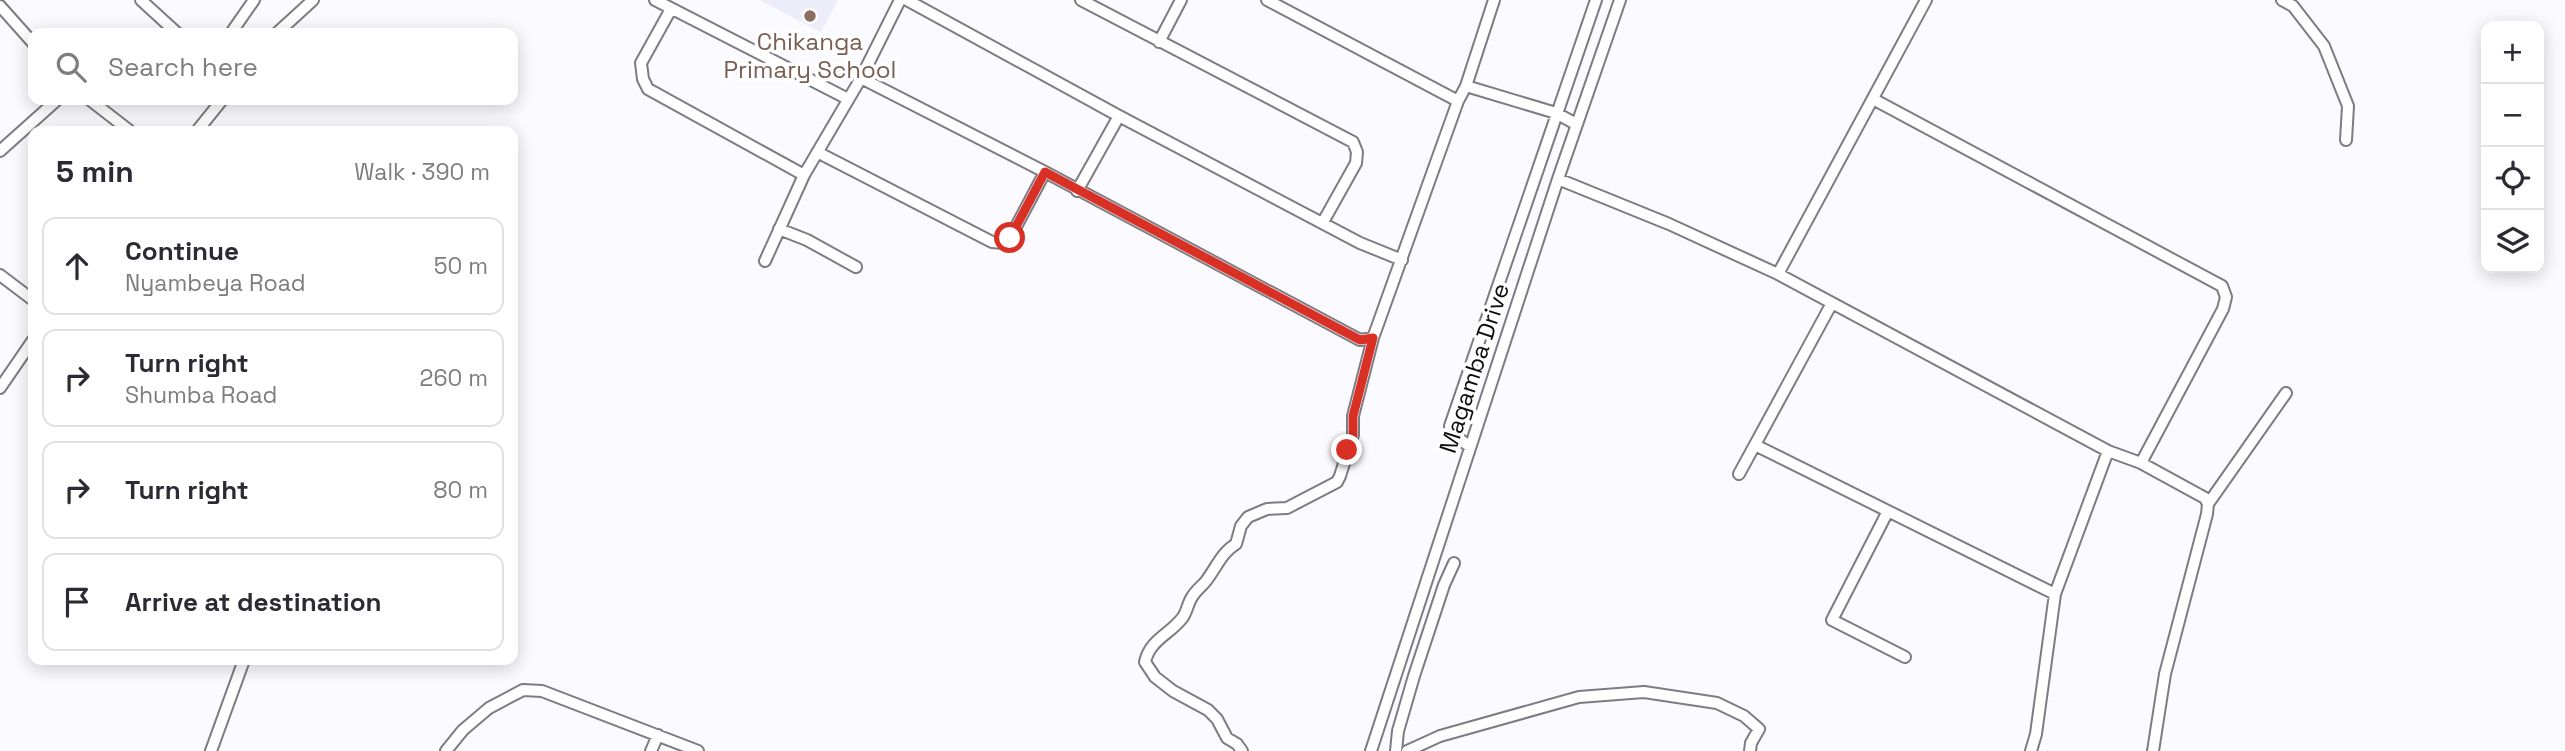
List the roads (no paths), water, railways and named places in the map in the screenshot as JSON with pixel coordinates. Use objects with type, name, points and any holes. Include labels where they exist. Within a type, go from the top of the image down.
[{"type":"street","points":[[141,0],[172,28]]},
{"type":"street","points":[[234,28],[254,0]]},
{"type":"street","points":[[282,28],[313,0]]},
{"type":"street","points":[[655,0],[848,99]]},
{"type":"street","points":[[765,261],[804,175],[861,78],[900,0]]},
{"type":"street","points":[[907,0],[1360,243],[1402,260]]},
{"type":"street","points":[[1081,0],[1353,142],[1357,152],[1356,163],[1323,222]]},
{"type":"street","points":[[1159,42],[1181,0]]},
{"type":"street","points":[[1267,0],[1458,100]]},
{"type":"street","points":[[1242,751],[1227,738],[1217,719],[1208,710],[1173,691],[1155,677],[1146,662],[1147,655],[1153,644],[1183,616],[1190,599],[1205,582],[1215,564],[1223,558],[1228,548],[1236,544],[1241,526],[1248,517],[1267,509],[1287,508],[1337,482],[1353,435],[1353,416],[1373,338],[1458,100],[1466,86],[1494,0]]},
{"type":"street","points":[[1471,447],[1452,433],[1450,426],[1596,0]]},
{"type":"street","name":"Magamba Drive","points":[[1371,751],[1576,124],[1620,0]]},
{"type":"street","points":[[1778,274],[1926,0]]},
{"type":"street","points":[[2282,0],[2293,6],[2324,46],[2348,106],[2346,140]]},
{"type":"street","points":[[0,6],[28,37]]},
{"type":"street","points":[[671,9],[641,63],[643,79],[648,89],[804,175]]},
{"type":"street","points":[[861,78],[1045,172],[1360,340],[1373,338]]},
{"type":"street","points":[[1466,86],[1556,113],[1576,124]]},
{"type":"street","points":[[1873,99],[2222,286],[2226,297],[2223,309],[2141,463]]},
{"type":"street","points":[[0,151],[51,105]]},
{"type":"street","points":[[96,105],[124,126]]},
{"type":"street","points":[[201,126],[218,105]]},
{"type":"street","points":[[1077,191],[1119,116]]},
{"type":"street","points":[[819,153],[992,242],[1003,243],[1010,238],[1045,172]]},
{"type":"street","points":[[1558,179],[1670,224],[1778,274],[2108,451],[2141,463],[2205,498],[2208,504]]},
{"type":"street","points":[[779,229],[807,240],[856,267]]},
{"type":"street","points":[[0,275],[28,296]]},
{"type":"street","points":[[1739,474],[1832,303]]},
{"type":"street","points":[[0,388],[28,347]]},
{"type":"street","points":[[2154,751],[2165,674],[2208,504],[2286,393]]},
{"type":"street","points":[[1755,445],[2055,594]]},
{"type":"street","points":[[2031,751],[2036,734],[2055,594],[2108,451]]},
{"type":"street","points":[[1888,511],[1832,620],[1905,657]]},
{"type":"street","points":[[1396,751],[1398,731],[1416,670],[1454,563]]},
{"type":"street","points":[[211,751],[242,665]]},
{"type":"street","points":[[446,751],[463,730],[489,708],[523,690],[542,691],[698,751]]},
{"type":"street","points":[[1407,751],[1440,736],[1579,697],[1644,692],[1717,703],[1744,716],[1759,729],[1751,743],[1750,751]]},
{"type":"street","points":[[652,751],[658,735]]},
{"type":"place","name":"Chikanga Primary School","points":[[810,16]]}]
